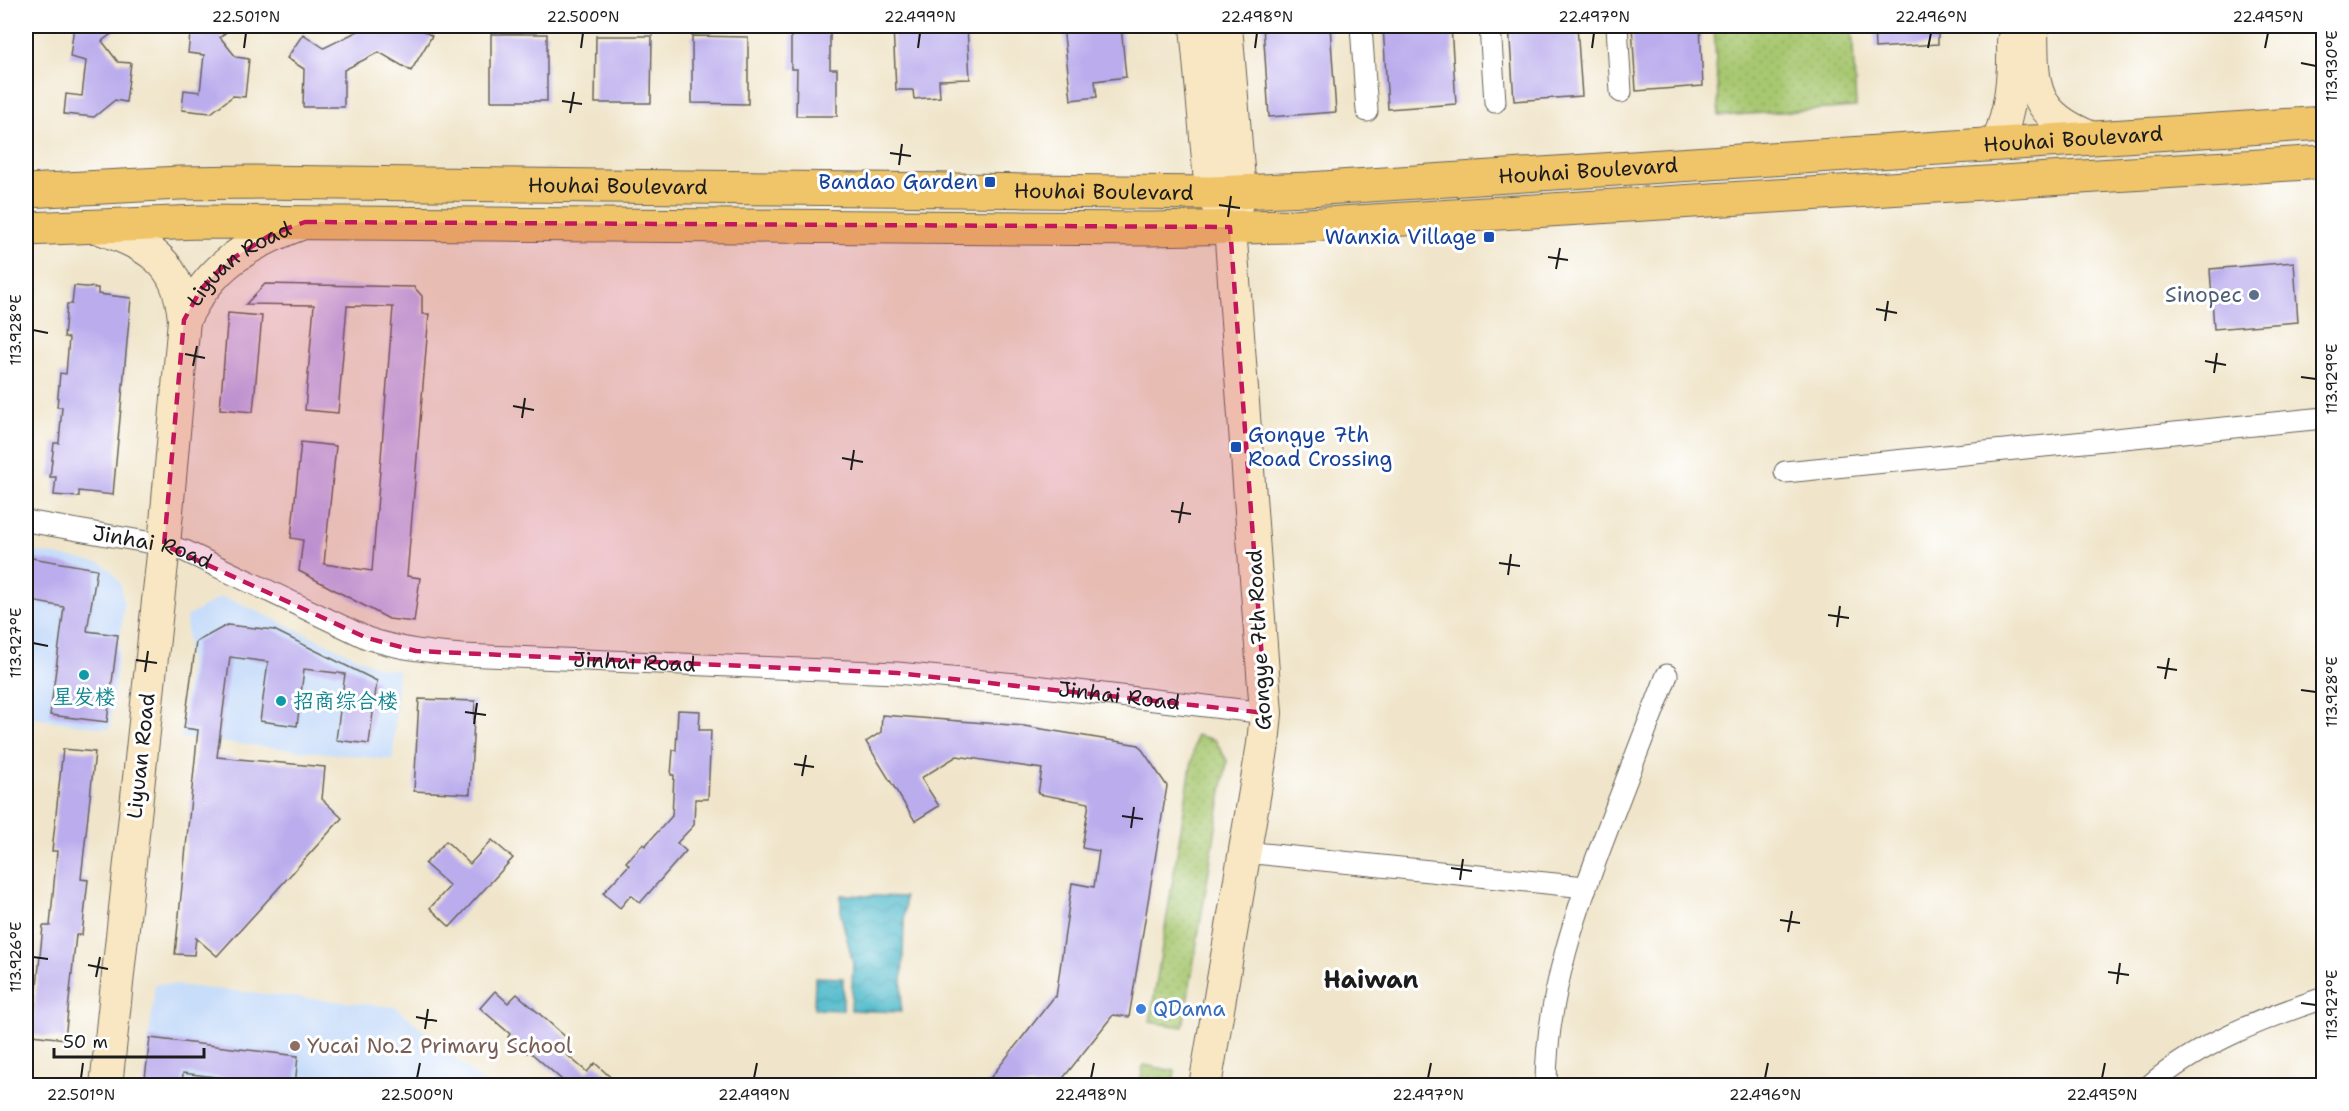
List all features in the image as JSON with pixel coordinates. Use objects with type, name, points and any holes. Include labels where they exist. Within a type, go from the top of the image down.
[{"type":"main road","name":"Houhai Boulevard","points":[[26,191],[180,183],[252,182],[1225,192],[2324,123]]},
{"type":"main road","name":"Houhai Boulevard","points":[[26,229],[186,222],[1150,230],[1230,228],[2324,162]]},
{"type":"street","name":"Gongye 7th Road","points":[[1196,26],[1230,228],[1266,713],[1263,744],[1205,1086]]},
{"type":"street","name":"Gongye 7th Road","points":[[1225,192],[1226,26]]},
{"type":"street","points":[[1361,26],[1366,111]]},
{"type":"street","points":[[1490,26],[1495,102]]},
{"type":"street","points":[[1617,26],[1621,92]]},
{"type":"street","points":[[1997,144],[2005,121],[2012,87],[2013,26]]},
{"type":"street","points":[[2032,26],[2032,70],[2043,105],[2053,117],[2069,129],[2090,137]]},
{"type":"street","name":"Liyuan Road","points":[[184,320],[201,289],[227,261],[272,234],[305,222]]},
{"type":"street","name":"Liyuan Road","points":[[93,226],[147,248],[163,263],[180,293],[184,320],[164,545],[106,1086]]},
{"type":"street","points":[[1785,472],[2324,418]]},
{"type":"street","name":"Jinhai Road","points":[[26,521],[164,545],[185,551],[367,638],[416,651],[908,674],[1266,713]]},
{"type":"street","points":[[1546,1086],[1552,1015],[1571,931],[1585,887],[1667,675]]},
{"type":"street","points":[[1245,852],[1585,887]]},
{"type":"street","points":[[2149,1086],[2169,1069],[2216,1041],[2276,1014],[2324,998]]},
{"type":"highlighted area","points":[[305,222],[1230,227],[1266,713],[897,673],[416,651],[367,638],[164,545],[184,320],[201,289],[227,262],[272,234]]},
{"type":"shaded area","points":[[26,550],[100,563],[111,570],[120,583],[124,603],[110,729],[26,717],[26,697],[36,614],[26,612]]},
{"type":"shaded area","points":[[220,597],[235,601],[380,668],[398,670],[393,760],[181,738],[189,666],[186,617]]},
{"type":"shaded area","name":"Yucai No.2 Primary School","points":[[155,983],[396,1007],[486,1085],[144,1086]]},
{"type":"green space","points":[[1714,26],[1852,26],[1856,107],[1719,116]]},
{"type":"green space","points":[[1196,735],[1215,740],[1227,761],[1183,1027],[1150,1022]]},
{"type":"green space","points":[[1143,1065],[1175,1071],[1173,1085],[1140,1085]]},
{"type":"water","points":[[841,895],[905,897],[901,1012],[851,1010],[853,963],[841,915]]},
{"type":"water","points":[[815,977],[843,978],[843,1010],[814,1009]]},
{"type":"building","points":[[74,26],[122,26],[102,41],[118,62],[131,63],[126,102],[115,100],[94,117],[64,114],[66,94],[82,96],[86,61],[70,57]]},
{"type":"building","points":[[191,26],[234,26],[220,37],[236,57],[249,59],[245,97],[233,96],[211,113],[182,110],[184,90],[200,92],[204,55],[188,53]]},
{"type":"building","points":[[368,26],[415,26],[432,36],[411,71],[379,52],[344,70],[344,107],[303,107],[304,69],[287,58],[303,34],[324,48]]},
{"type":"building","points":[[791,26],[830,26],[830,69],[837,69],[837,116],[796,116],[797,69],[791,69]]},
{"type":"building","points":[[893,26],[967,26],[970,79],[939,80],[940,97],[914,99],[913,90],[896,90]]},
{"type":"building","points":[[1063,26],[1121,26],[1126,77],[1095,81],[1097,97],[1071,100]]},
{"type":"building","points":[[1263,26],[1330,26],[1336,112],[1269,117]]},
{"type":"building","points":[[1383,26],[1451,26],[1456,104],[1388,109]]},
{"type":"building","points":[[1509,26],[1577,26],[1582,96],[1514,101]]},
{"type":"building","points":[[1632,26],[1700,26],[1703,86],[1636,91]]},
{"type":"building","points":[[1874,26],[1938,26],[1938,44],[1875,48]]},
{"type":"building","points":[[491,34],[547,34],[547,101],[491,101]]},
{"type":"building","points":[[596,36],[652,36],[651,103],[595,103]]},
{"type":"building","points":[[692,36],[748,37],[748,104],[692,103]]},
{"type":"building","name":"Sinopec","points":[[2294,262],[2298,322],[2214,329],[2210,269]]},
{"type":"building","points":[[265,284],[414,287],[422,296],[422,314],[429,314],[407,576],[420,578],[414,622],[389,619],[299,571],[303,540],[291,538],[301,442],[336,446],[324,564],[372,571],[393,307],[347,306],[338,413],[305,410],[314,305],[246,304]]},
{"type":"building","points":[[74,286],[98,288],[98,294],[131,298],[113,495],[79,491],[79,497],[54,495],[56,477],[50,477],[54,443],[59,443],[62,407],[57,407],[60,373],[66,374],[69,338],[64,337],[67,304],[72,304]]},
{"type":"building","points":[[228,313],[262,316],[253,412],[220,409]]},
{"type":"building","points":[[26,557],[97,569],[87,631],[118,635],[107,722],[50,715],[64,607],[26,600]]},
{"type":"building","points":[[227,625],[274,630],[377,681],[369,744],[336,740],[345,674],[304,669],[297,726],[260,721],[268,662],[230,657],[217,757],[325,767],[322,799],[342,818],[217,956],[196,938],[194,955],[175,954],[198,730],[184,728],[196,642]]},
{"type":"building","points":[[419,699],[475,701],[470,794],[414,791]]},
{"type":"building","points":[[678,710],[700,711],[699,730],[711,730],[708,799],[695,799],[694,825],[677,843],[686,851],[640,903],[631,895],[620,908],[603,893],[629,865],[626,862],[643,844],[645,846],[672,816],[674,775],[671,775],[673,750],[676,750]]},
{"type":"building","points":[[882,715],[1024,726],[1139,745],[1167,786],[1129,1017],[1113,1015],[1057,1086],[984,1086],[1056,997],[1072,883],[1094,887],[1099,851],[1082,848],[1089,803],[1038,794],[1042,769],[957,756],[921,778],[939,806],[915,821],[866,742],[881,732]]},
{"type":"building","points":[[63,749],[95,752],[81,879],[88,880],[82,935],[76,935],[65,1039],[32,1035],[43,926],[50,926],[57,851],[52,851]]},
{"type":"building","points":[[492,840],[513,858],[450,927],[430,908],[450,886],[425,864],[446,841],[470,864]]},
{"type":"building","points":[[495,991],[508,1003],[517,994],[568,1039],[560,1049],[587,1072],[595,1063],[620,1086],[569,1086],[529,1051],[527,1053],[508,1037],[510,1034],[480,1008]]},
{"type":"building","points":[[150,1038],[298,1056],[295,1086],[256,1086],[256,1082],[183,1073],[182,1086],[144,1086]]},
{"type":"place","name":"Bandao Garden","points":[[990,182]]},
{"type":"place","name":"Wanxia Village","points":[[1489,237]]},
{"type":"place","name":"Sinopec","points":[[2254,295]]},
{"type":"place","name":"Gongye 7th Road Crossing","points":[[1236,447]]},
{"type":"place","name":"星发楼","points":[[84,675]]},
{"type":"place","name":"招商综合楼","points":[[281,701]]},
{"type":"place","name":"QDama","points":[[1141,1009]]},
{"type":"place","name":"Yucai No.2 Primary School","points":[[295,1046]]},
{"type":"district","name":"Haiwan","points":[[1371,980]]}]
